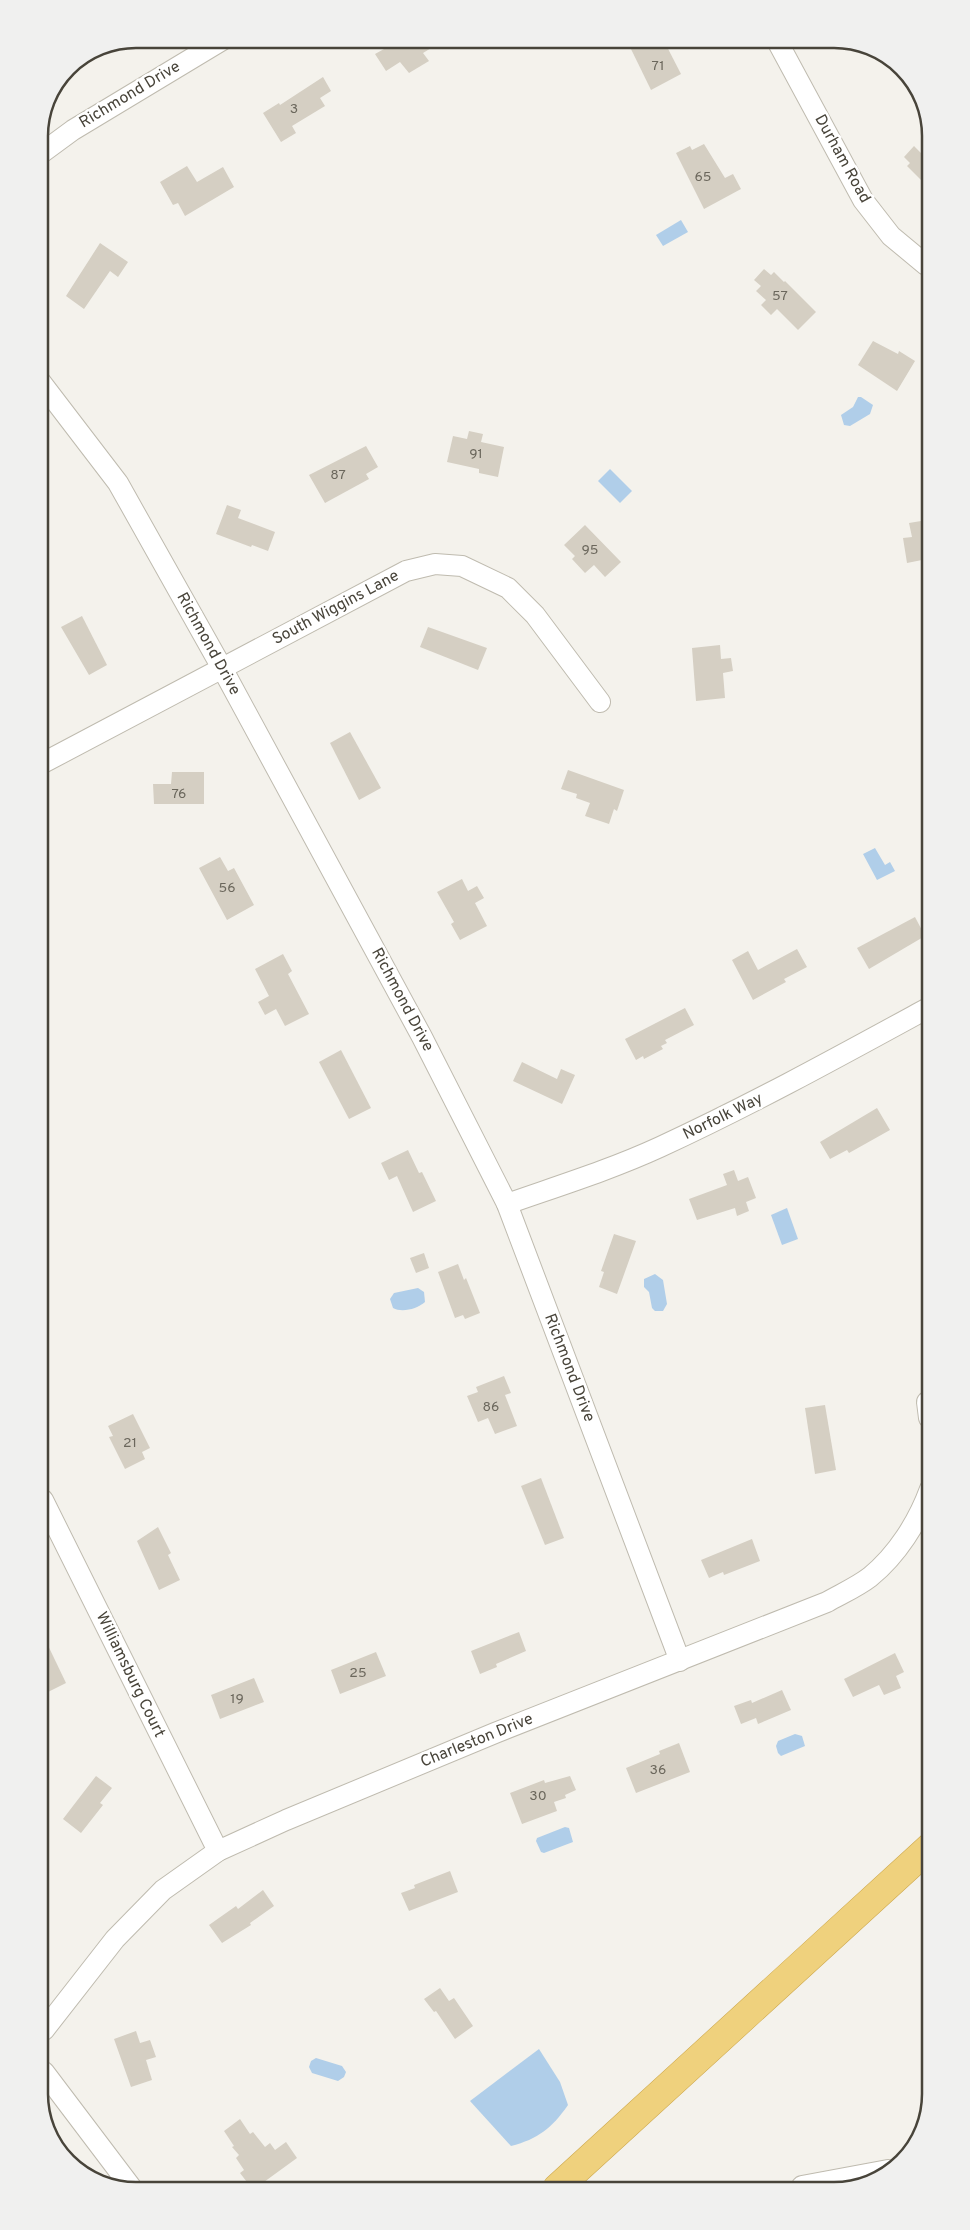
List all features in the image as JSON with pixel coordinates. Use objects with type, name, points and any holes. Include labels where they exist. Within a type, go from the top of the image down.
[{"type":"highway","points":[[564,2182],[922,1854]]},
{"type":"street","name":"Richmond Drive","points":[[48,148],[73,130],[209,48]]},
{"type":"street","name":"Durham Road","points":[[781,48],[862,200],[891,236],[922,261]]},
{"type":"street","name":"Richmond Drive","points":[[48,391],[118,483],[222,668],[422,1037],[507,1204],[680,1661]]},
{"type":"street","name":"South Wiggins Lane","points":[[48,760],[406,571],[435,564],[462,566],[508,588],[535,615],[600,702]]},
{"type":"street","name":"Norfolk Way","points":[[507,1204],[594,1174],[658,1148],[763,1098],[922,1011]]},
{"type":"street","name":"Charleston Drive","points":[[48,2025],[122,1932],[163,1890],[218,1851],[286,1820],[496,1733],[827,1602],[870,1576],[901,1544],[922,1509]]},
{"type":"street","name":"Williamsburg Court","points":[[48,1510],[218,1851]]},
{"type":"street","points":[[48,2077],[127,2182]]},
{"type":"street","points":[[824,2182],[876,2172]]},
{"type":"water","points":[[681,220],[688,232],[663,246],[656,235]]},
{"type":"water","points":[[858,397],[873,405],[870,414],[850,426],[844,425],[841,415],[853,407]]},
{"type":"water","points":[[610,469],[632,491],[620,503],[598,481]]},
{"type":"water","points":[[875,848],[885,865],[890,862],[895,871],[877,880],[863,854]]},
{"type":"water","points":[[787,1208],[798,1239],[782,1245],[771,1215]]},
{"type":"water","points":[[655,1274],[663,1280],[667,1304],[663,1311],[655,1311],[652,1308],[649,1292],[644,1287],[644,1279]]},
{"type":"water","points":[[418,1288],[424,1292],[425,1302],[409,1310],[393,1308],[390,1299],[394,1293]]},
{"type":"water","points":[[795,1734],[802,1736],[805,1746],[781,1756],[776,1746],[778,1741]]},
{"type":"water","points":[[565,1827],[569,1828],[573,1842],[544,1853],[541,1852],[536,1841],[537,1838]]},
{"type":"water","points":[[539,2049],[560,2082],[568,2105],[544,2132],[529,2140],[511,2146],[470,2101]]},
{"type":"water","points":[[316,2058],[342,2066],[346,2072],[344,2077],[338,2081],[312,2073],[309,2067],[311,2061]]},
{"type":"building","points":[[386,48],[431,48],[423,53],[429,61],[409,73],[400,62],[386,71],[375,54]]},
{"type":"building","points":[[630,48],[668,48],[681,74],[651,90]]},
{"type":"building","points":[[323,77],[331,91],[320,98],[325,106],[292,126],[296,133],[281,142],[263,113],[279,103],[280,105]]},
{"type":"building","points":[[704,144],[725,178],[733,174],[741,189],[704,209],[676,153],[690,146],[692,150]]},
{"type":"building","points":[[914,146],[922,154],[922,181],[907,166],[910,163],[904,157]]},
{"type":"building","points":[[187,166],[197,182],[223,167],[234,187],[185,216],[178,203],[173,205],[160,182]]},
{"type":"building","points":[[100,243],[128,262],[118,277],[110,271],[84,309],[66,296]]},
{"type":"building","points":[[764,269],[771,275],[774,272],[785,281],[816,312],[798,330],[777,309],[771,315],[761,305],[766,300],[756,291],[761,286],[754,280]]},
{"type":"building","points":[[873,341],[898,354],[899,351],[915,361],[897,391],[858,365]]},
{"type":"building","points":[[469,431],[483,434],[481,442],[504,447],[498,477],[479,473],[479,469],[447,462],[453,436],[467,439]]},
{"type":"building","points":[[366,446],[378,467],[366,474],[369,479],[325,503],[309,475]]},
{"type":"building","points":[[227,505],[241,510],[238,518],[275,532],[268,551],[216,534]]},
{"type":"building","points":[[922,521],[922,560],[907,563],[903,538],[912,537],[909,523]]},
{"type":"building","points":[[585,525],[621,562],[605,577],[594,565],[585,573],[572,559],[575,556],[564,545]]},
{"type":"building","points":[[82,616],[107,665],[89,675],[61,627]]},
{"type":"building","points":[[428,627],[487,648],[478,670],[420,647]]},
{"type":"building","points":[[720,645],[721,659],[731,658],[733,671],[723,673],[725,698],[696,701],[692,648]]},
{"type":"building","points":[[350,732],[381,788],[359,800],[330,743]]},
{"type":"building","points":[[568,770],[624,790],[617,811],[614,809],[609,824],[585,816],[590,803],[576,798],[577,794],[561,789]]},
{"type":"building","points":[[172,772],[204,772],[204,804],[154,804],[153,784],[171,784]]},
{"type":"building","points":[[220,857],[228,871],[234,868],[254,905],[227,920],[199,868]]},
{"type":"building","points":[[462,879],[468,891],[477,886],[484,898],[475,903],[487,926],[460,940],[451,924],[454,922],[437,892]]},
{"type":"building","points":[[915,917],[922,930],[922,938],[869,969],[857,948]]},
{"type":"building","points":[[797,949],[807,967],[784,979],[786,982],[753,1000],[732,960],[748,951],[758,970]]},
{"type":"building","points":[[283,954],[292,971],[288,974],[309,1014],[285,1026],[276,1009],[265,1015],[258,1002],[269,996],[255,969]]},
{"type":"building","points":[[685,1008],[694,1025],[665,1040],[667,1043],[661,1046],[663,1049],[644,1059],[643,1056],[636,1060],[625,1039]]},
{"type":"building","points":[[341,1050],[371,1108],[349,1119],[319,1062]]},
{"type":"building","points":[[522,1062],[557,1079],[561,1069],[575,1075],[562,1104],[513,1081]]},
{"type":"building","points":[[877,1108],[890,1130],[849,1153],[847,1150],[830,1159],[820,1142]]},
{"type":"building","points":[[408,1150],[419,1173],[422,1172],[436,1201],[413,1212],[397,1176],[389,1180],[381,1163]]},
{"type":"building","points":[[734,1170],[738,1181],[748,1177],[756,1198],[746,1202],[749,1211],[737,1216],[735,1208],[697,1220],[689,1199],[727,1185],[723,1174]]},
{"type":"building","points":[[614,1234],[636,1241],[617,1294],[599,1287],[604,1272],[601,1271]]},
{"type":"building","points":[[424,1253],[429,1268],[416,1273],[410,1258]]},
{"type":"building","points":[[458,1264],[464,1280],[466,1278],[480,1313],[465,1319],[463,1315],[455,1318],[438,1272]]},
{"type":"building","points":[[504,1376],[511,1393],[505,1395],[517,1426],[495,1434],[488,1418],[478,1422],[467,1396],[478,1392],[476,1387]]},
{"type":"building","points":[[825,1405],[836,1470],[815,1474],[805,1408]]},
{"type":"building","points":[[133,1414],[150,1448],[142,1452],[145,1459],[125,1469],[109,1437],[113,1436],[108,1426]]},
{"type":"building","points":[[541,1478],[564,1538],[545,1545],[521,1486]]},
{"type":"building","points":[[158,1527],[171,1553],[168,1555],[180,1580],[159,1590],[137,1541]]},
{"type":"building","points":[[752,1539],[760,1561],[724,1575],[723,1572],[709,1578],[701,1560]]},
{"type":"building","points":[[519,1632],[526,1651],[496,1664],[497,1667],[480,1674],[471,1651]]},
{"type":"building","points":[[48,1645],[66,1683],[48,1692]]},
{"type":"building","points":[[376,1652],[386,1676],[340,1694],[331,1670]]},
{"type":"building","points":[[895,1653],[904,1672],[896,1676],[901,1688],[884,1695],[879,1685],[853,1697],[844,1679]]},
{"type":"building","points":[[254,1678],[264,1702],[220,1719],[211,1695]]},
{"type":"building","points":[[782,1690],[791,1710],[758,1724],[756,1718],[741,1724],[734,1706],[751,1700],[752,1703]]},
{"type":"building","points":[[679,1743],[690,1772],[636,1793],[626,1768],[660,1754],[659,1751]]},
{"type":"building","points":[[96,1776],[112,1788],[100,1803],[103,1805],[81,1833],[63,1819]]},
{"type":"building","points":[[570,1776],[576,1790],[565,1795],[566,1798],[554,1802],[557,1811],[522,1824],[510,1793],[544,1780],[545,1783]]},
{"type":"building","points":[[450,1871],[458,1892],[409,1911],[401,1893],[415,1888],[414,1885]]},
{"type":"building","points":[[263,1890],[274,1906],[250,1923],[251,1925],[222,1943],[209,1925],[236,1906],[238,1909]]},
{"type":"building","points":[[440,1988],[449,2001],[454,1998],[473,2026],[455,2039],[436,2011],[434,2012],[424,1999]]},
{"type":"building","points":[[136,2031],[140,2043],[150,2040],[156,2057],[146,2060],[152,2080],[131,2087],[114,2039]]},
{"type":"building","points":[[240,2119],[250,2134],[253,2132],[265,2147],[270,2143],[275,2150],[286,2142],[297,2158],[264,2182],[247,2182],[240,2173],[244,2170],[236,2158],[239,2155],[232,2147],[234,2146],[224,2131]]}]
